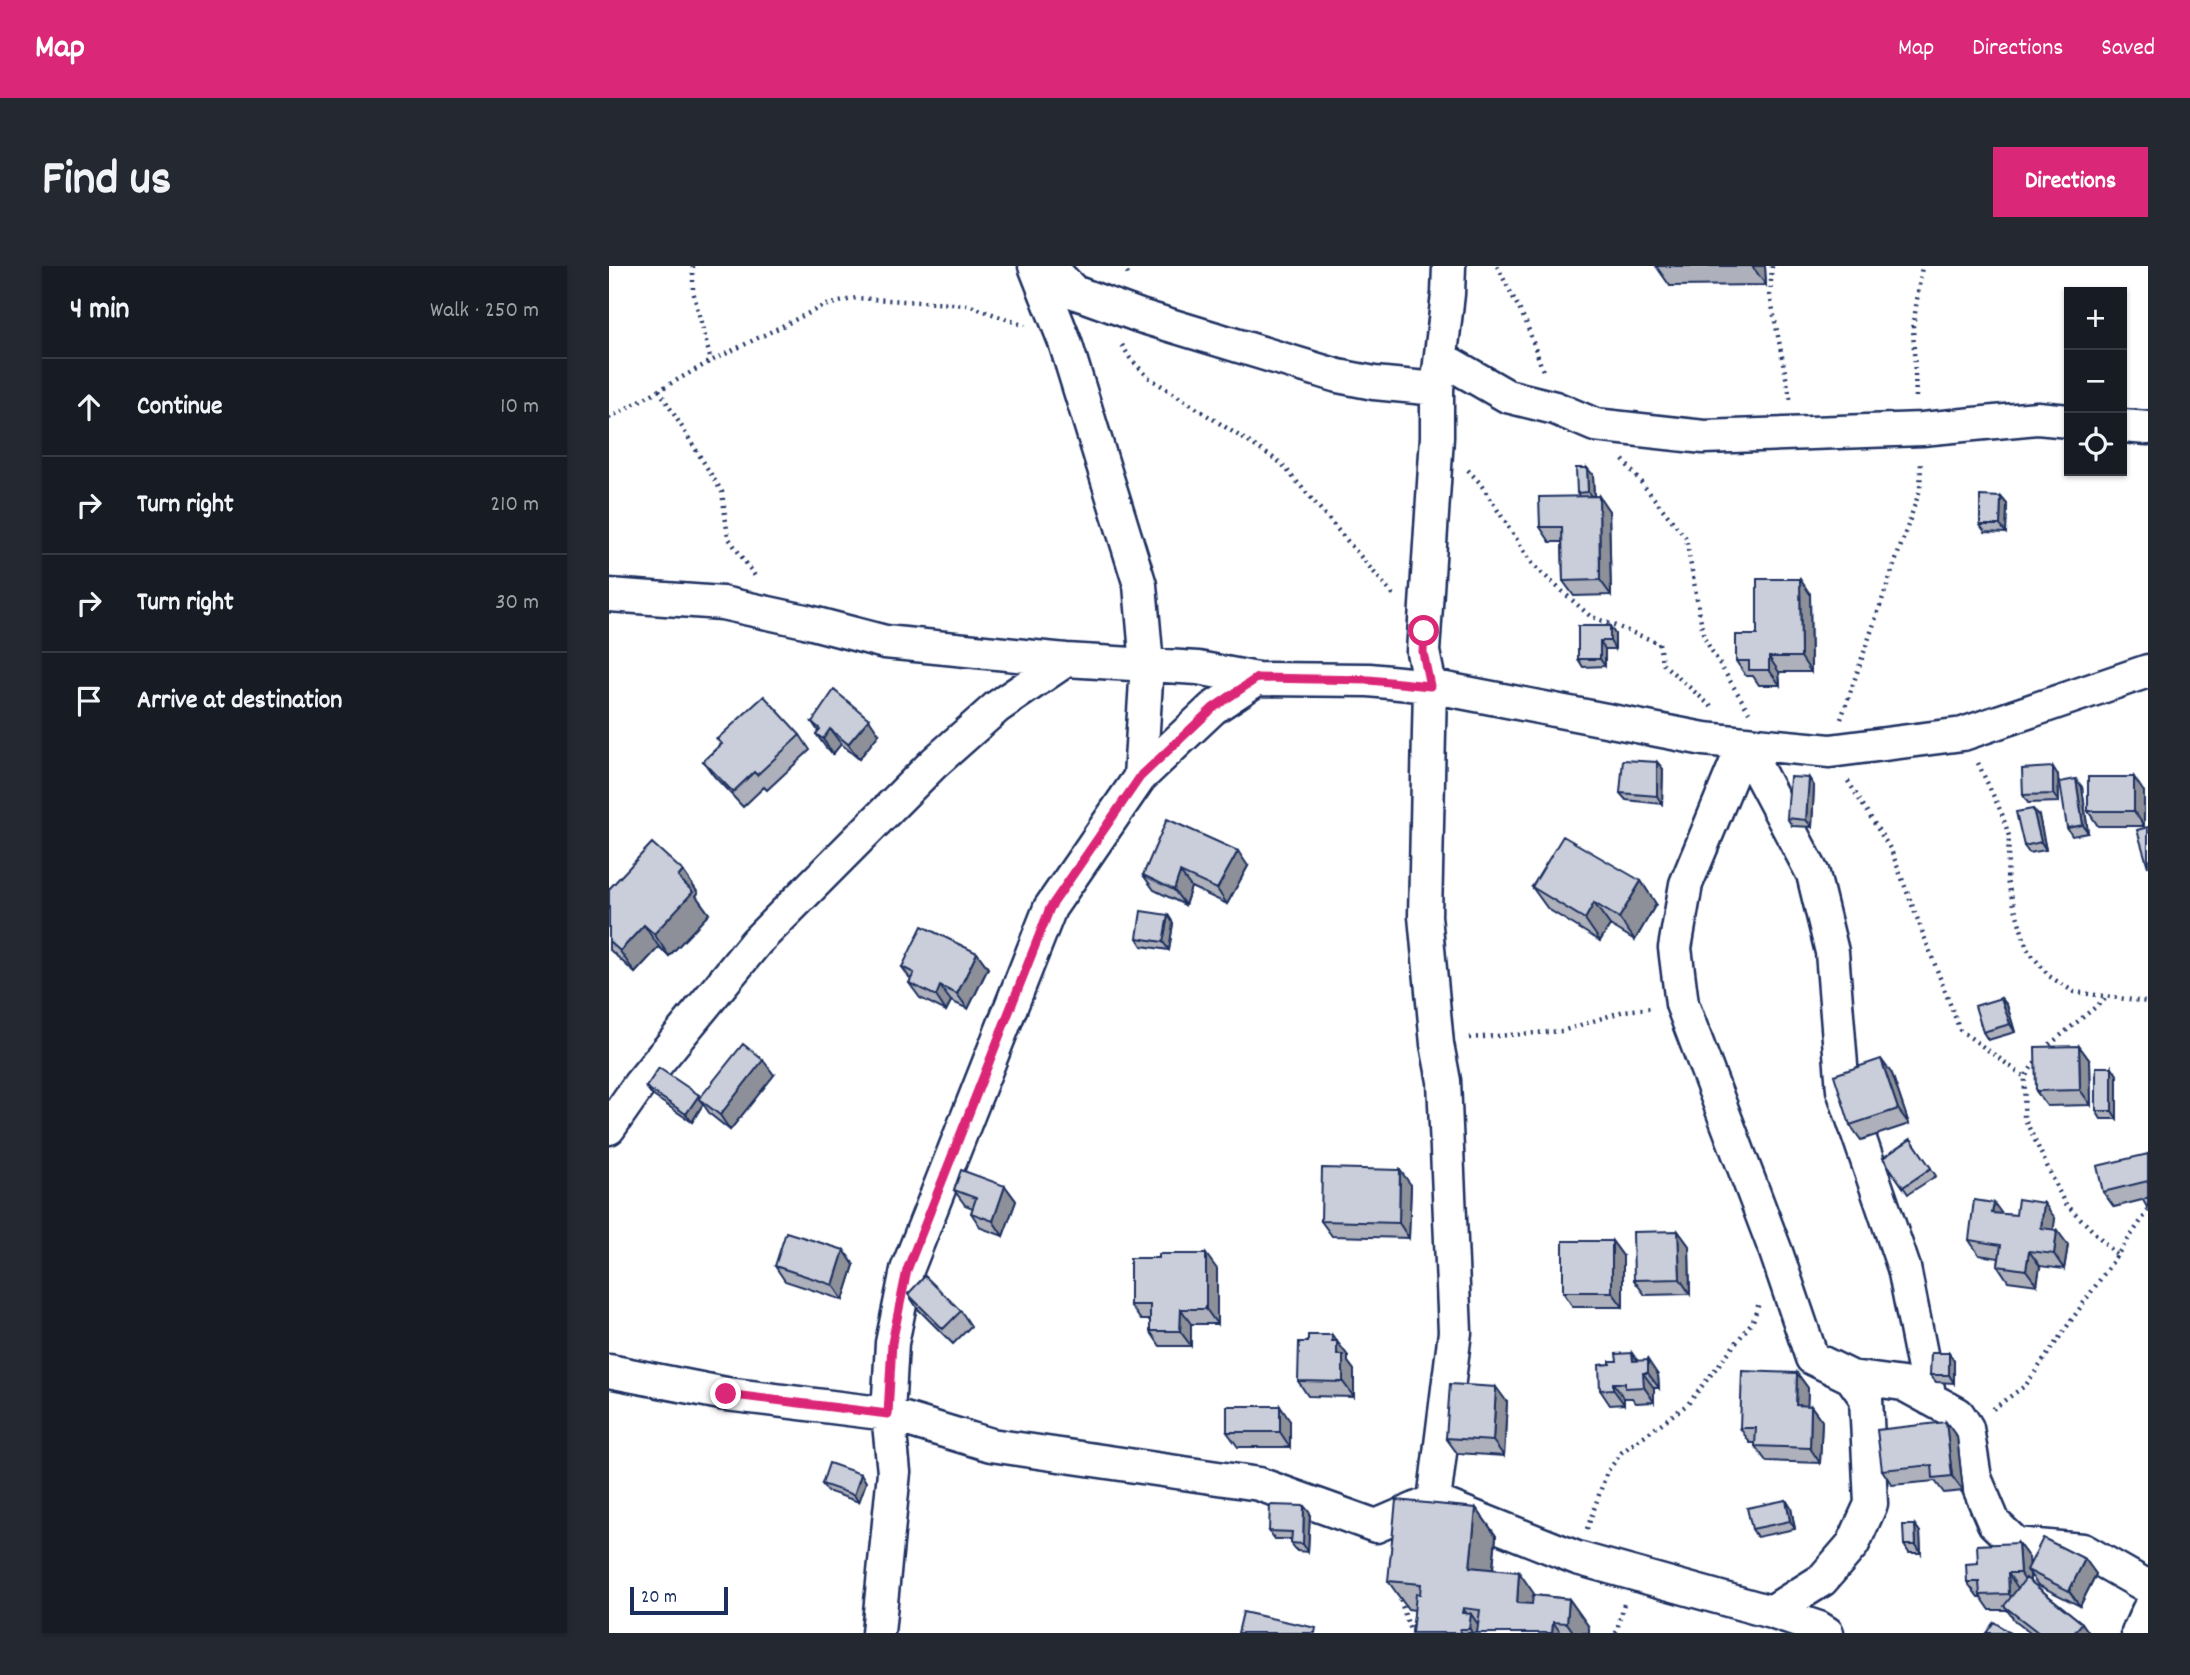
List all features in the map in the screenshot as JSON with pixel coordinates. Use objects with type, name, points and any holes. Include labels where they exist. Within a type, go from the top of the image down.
[{"type":"street","points":[[1035,266],[1065,342],[1140,585],[1147,665],[1140,777]]},
{"type":"street","points":[[1049,266],[1075,292],[1093,300],[1338,376],[1374,383],[1437,389]]},
{"type":"street","points":[[1434,1501],[1455,1332],[1444,1080],[1437,1044],[1425,916],[1430,686],[1423,652],[1437,437],[1437,389],[1449,266]]},
{"type":"street","points":[[1441,358],[1507,396],[1555,408],[1595,425],[1704,437],[1921,429],[2038,418],[2064,421]]},
{"type":"street","points":[[2127,426],[2148,428]]},
{"type":"street","points":[[609,595],[722,603],[782,615],[885,642],[1066,660],[1198,668],[1257,678],[1369,680],[1430,686],[1704,740],[1830,751],[1963,734],[2148,671]]},
{"type":"street","points":[[609,1128],[639,1085],[756,942],[933,764],[997,707],[1066,660]]},
{"type":"street","points":[[878,1633],[894,1472],[888,1414],[892,1343],[907,1270],[1050,908],[1140,777],[1213,708],[1257,678]]},
{"type":"street","points":[[1749,744],[1686,884],[1675,948],[1682,1004],[1776,1252],[1812,1358],[1851,1377],[1903,1384],[1958,1415],[1967,1428],[1975,1478],[1994,1523],[2017,1544],[2083,1550],[2148,1587]]},
{"type":"street","points":[[1749,744],[1813,874],[1832,952],[1843,1090],[1904,1268],[1930,1399]]},
{"type":"street","points":[[609,1371],[726,1394],[888,1414],[991,1445],[1259,1484],[1376,1526],[1434,1501],[1577,1558],[1771,1612],[1827,1633]]},
{"type":"street","points":[[1771,1612],[1822,1580],[1853,1544],[1871,1504],[1866,1398],[1851,1377]]},
{"type":"street","points":[[2138,1633],[2148,1611]]},
{"type":"path","points":[[693,266],[693,291],[711,361]]},
{"type":"path","points":[[1497,266],[1526,322],[1555,408]]},
{"type":"path","points":[[1772,266],[1769,295],[1798,433]]},
{"type":"path","points":[[1922,266],[1913,327],[1916,404],[1921,429],[1920,490],[1830,751],[1891,850],[1960,1030],[2025,1077]]},
{"type":"path","points":[[609,418],[711,361],[823,306],[856,298],[968,305],[1065,342]]},
{"type":"path","points":[[1093,300],[1130,358],[1148,377],[1281,463],[1424,631]]},
{"type":"path","points":[[659,390],[722,492],[728,537],[782,615]]},
{"type":"path","points":[[1595,425],[1686,538],[1704,638],[1749,744]]},
{"type":"path","points":[[1437,437],[1480,483],[1534,566],[1590,617],[1659,643],[1662,663],[1712,705],[1749,744]]},
{"type":"path","points":[[1963,734],[2003,814],[2010,836],[2007,881],[2027,949],[2049,976],[2074,992],[2148,1002]]},
{"type":"path","points":[[2109,996],[2046,1045],[2025,1077],[2024,1117],[2064,1202],[2117,1255]]},
{"type":"path","points":[[1437,1044],[1477,1037],[1562,1031],[1624,1012],[1682,1004]]},
{"type":"path","points":[[1967,1428],[2026,1385],[2148,1211]]},
{"type":"path","points":[[1577,1558],[1607,1472],[1622,1452],[1688,1404],[1753,1321],[1776,1252]]},
{"type":"path","points":[[1395,1585],[1411,1633]]},
{"type":"building","points":[[1576,468],[1587,468],[1588,492],[1577,493]]},
{"type":"building","points":[[1599,496],[1600,580],[1563,581],[1562,527],[1540,527],[1539,497]]},
{"type":"building","points":[[1980,496],[2001,497],[2000,525],[1980,525]]},
{"type":"building","points":[[1757,579],[1800,579],[1801,657],[1769,657],[1769,670],[1749,670],[1749,661],[1736,661],[1736,635],[1757,635]]},
{"type":"building","points":[[1578,626],[1610,626],[1610,641],[1600,641],[1600,659],[1578,659]]},
{"type":"building","points":[[834,690],[869,719],[848,744],[830,729],[823,739],[816,734],[820,729],[812,722]]},
{"type":"building","points":[[764,696],[800,735],[757,775],[754,772],[733,792],[703,761],[722,744],[717,739]]},
{"type":"building","points":[[1623,760],[1657,762],[1657,796],[1620,793]]},
{"type":"building","points":[[2053,767],[2053,794],[2023,795],[2022,769]]},
{"type":"building","points":[[1790,777],[1809,778],[1806,820],[1787,818]]},
{"type":"building","points":[[2088,777],[2134,777],[2134,811],[2088,811]]},
{"type":"building","points":[[2076,779],[2083,825],[2067,828],[2060,782]]},
{"type":"building","points":[[2033,809],[2041,842],[2024,846],[2016,812]]},
{"type":"building","points":[[1167,819],[1238,851],[1217,889],[1180,872],[1174,890],[1143,875]]},
{"type":"building","points":[[2148,827],[2148,867],[2137,830]]},
{"type":"building","points":[[1563,836],[1641,881],[1619,918],[1594,903],[1585,919],[1532,887]]},
{"type":"building","points":[[652,843],[683,871],[678,877],[693,892],[654,934],[644,925],[620,951],[609,941],[609,889]]},
{"type":"building","points":[[1141,911],[1168,915],[1163,942],[1137,938]]},
{"type":"building","points":[[922,926],[977,953],[957,994],[940,986],[936,996],[909,983],[914,973],[902,967]]},
{"type":"building","points":[[2001,998],[2010,1024],[1983,1032],[1975,1006]]},
{"type":"building","points":[[743,1044],[763,1060],[720,1115],[699,1099]]},
{"type":"building","points":[[2079,1046],[2080,1090],[2036,1091],[2035,1047]]},
{"type":"building","points":[[1881,1059],[1898,1109],[1850,1125],[1834,1075]]},
{"type":"building","points":[[2096,1067],[2112,1067],[2112,1111],[2096,1111]]},
{"type":"building","points":[[659,1068],[699,1095],[686,1114],[646,1087]]},
{"type":"building","points":[[1911,1139],[1931,1168],[1903,1187],[1883,1158]]},
{"type":"building","points":[[2148,1154],[2148,1181],[2103,1192],[2097,1166]]},
{"type":"building","points":[[1322,1168],[1400,1170],[1399,1223],[1321,1221]]},
{"type":"building","points":[[961,1170],[1005,1186],[993,1221],[971,1213],[976,1198],[954,1190]]},
{"type":"building","points":[[2018,1199],[2044,1203],[2041,1228],[2057,1230],[2054,1254],[2029,1251],[2026,1270],[1998,1266],[2001,1245],[1969,1240],[1974,1200],[1994,1203],[1992,1213],[2016,1215]]},
{"type":"building","points":[[1678,1231],[1680,1279],[1634,1280],[1633,1232]]},
{"type":"building","points":[[786,1232],[844,1250],[833,1285],[775,1266]]},
{"type":"building","points":[[1563,1241],[1612,1241],[1612,1292],[1563,1292]]},
{"type":"building","points":[[1159,1254],[1206,1254],[1206,1309],[1181,1309],[1180,1331],[1150,1331],[1150,1305],[1130,1305],[1130,1258],[1159,1258]]},
{"type":"building","points":[[925,1276],[961,1311],[943,1329],[908,1294]]},
{"type":"building","points":[[1308,1335],[1332,1335],[1332,1341],[1337,1341],[1337,1355],[1343,1355],[1343,1382],[1298,1381],[1299,1342],[1308,1342]]},
{"type":"building","points":[[1632,1353],[1633,1361],[1648,1360],[1648,1373],[1643,1373],[1644,1387],[1625,1388],[1625,1383],[1613,1383],[1613,1389],[1600,1390],[1599,1365],[1617,1361],[1616,1354]]},
{"type":"building","points":[[1931,1353],[1949,1353],[1949,1375],[1930,1375]]},
{"type":"building","points":[[1742,1371],[1797,1373],[1796,1405],[1811,1406],[1810,1448],[1755,1446],[1756,1428],[1740,1428]]},
{"type":"building","points":[[1450,1384],[1496,1387],[1493,1441],[1446,1438]]},
{"type":"building","points":[[1227,1406],[1280,1406],[1280,1432],[1227,1432]]},
{"type":"building","points":[[1946,1422],[1952,1476],[1933,1478],[1932,1465],[1882,1470],[1877,1430]]},
{"type":"building","points":[[829,1463],[861,1474],[854,1495],[822,1484]]},
{"type":"building","points":[[1396,1500],[1476,1508],[1470,1567],[1519,1572],[1517,1603],[1532,1604],[1533,1595],[1569,1599],[1567,1623],[1553,1622],[1552,1633],[1477,1633],[1480,1610],[1463,1608],[1462,1613],[1471,1614],[1469,1629],[1460,1629],[1460,1633],[1412,1633],[1416,1594],[1420,1594],[1421,1584],[1388,1581]]},
{"type":"building","points":[[1786,1500],[1790,1521],[1752,1529],[1747,1508]]},
{"type":"building","points":[[1270,1505],[1304,1506],[1303,1544],[1291,1543],[1292,1532],[1269,1531]]},
{"type":"building","points":[[1903,1525],[1915,1525],[1916,1545],[1904,1545]]},
{"type":"building","points":[[2043,1538],[2085,1559],[2069,1591],[2027,1570]]},
{"type":"building","points":[[2018,1543],[2020,1573],[2008,1573],[2009,1594],[1980,1595],[1979,1582],[1967,1582],[1966,1564],[1978,1563],[1977,1545]]},
{"type":"building","points":[[2026,1578],[2082,1623],[2074,1633],[2039,1633],[2004,1606]]},
{"type":"building","points":[[1243,1612],[1316,1628],[1315,1633],[1238,1633]]},
{"type":"building","points":[[1994,1622],[2010,1633],[1986,1633]]},
{"type":"route","points":[[726,1394],[888,1414],[892,1343],[907,1270],[1050,908],[1140,777],[1213,708],[1257,678],[1369,680],[1430,686],[1423,652],[1424,631]]}]
